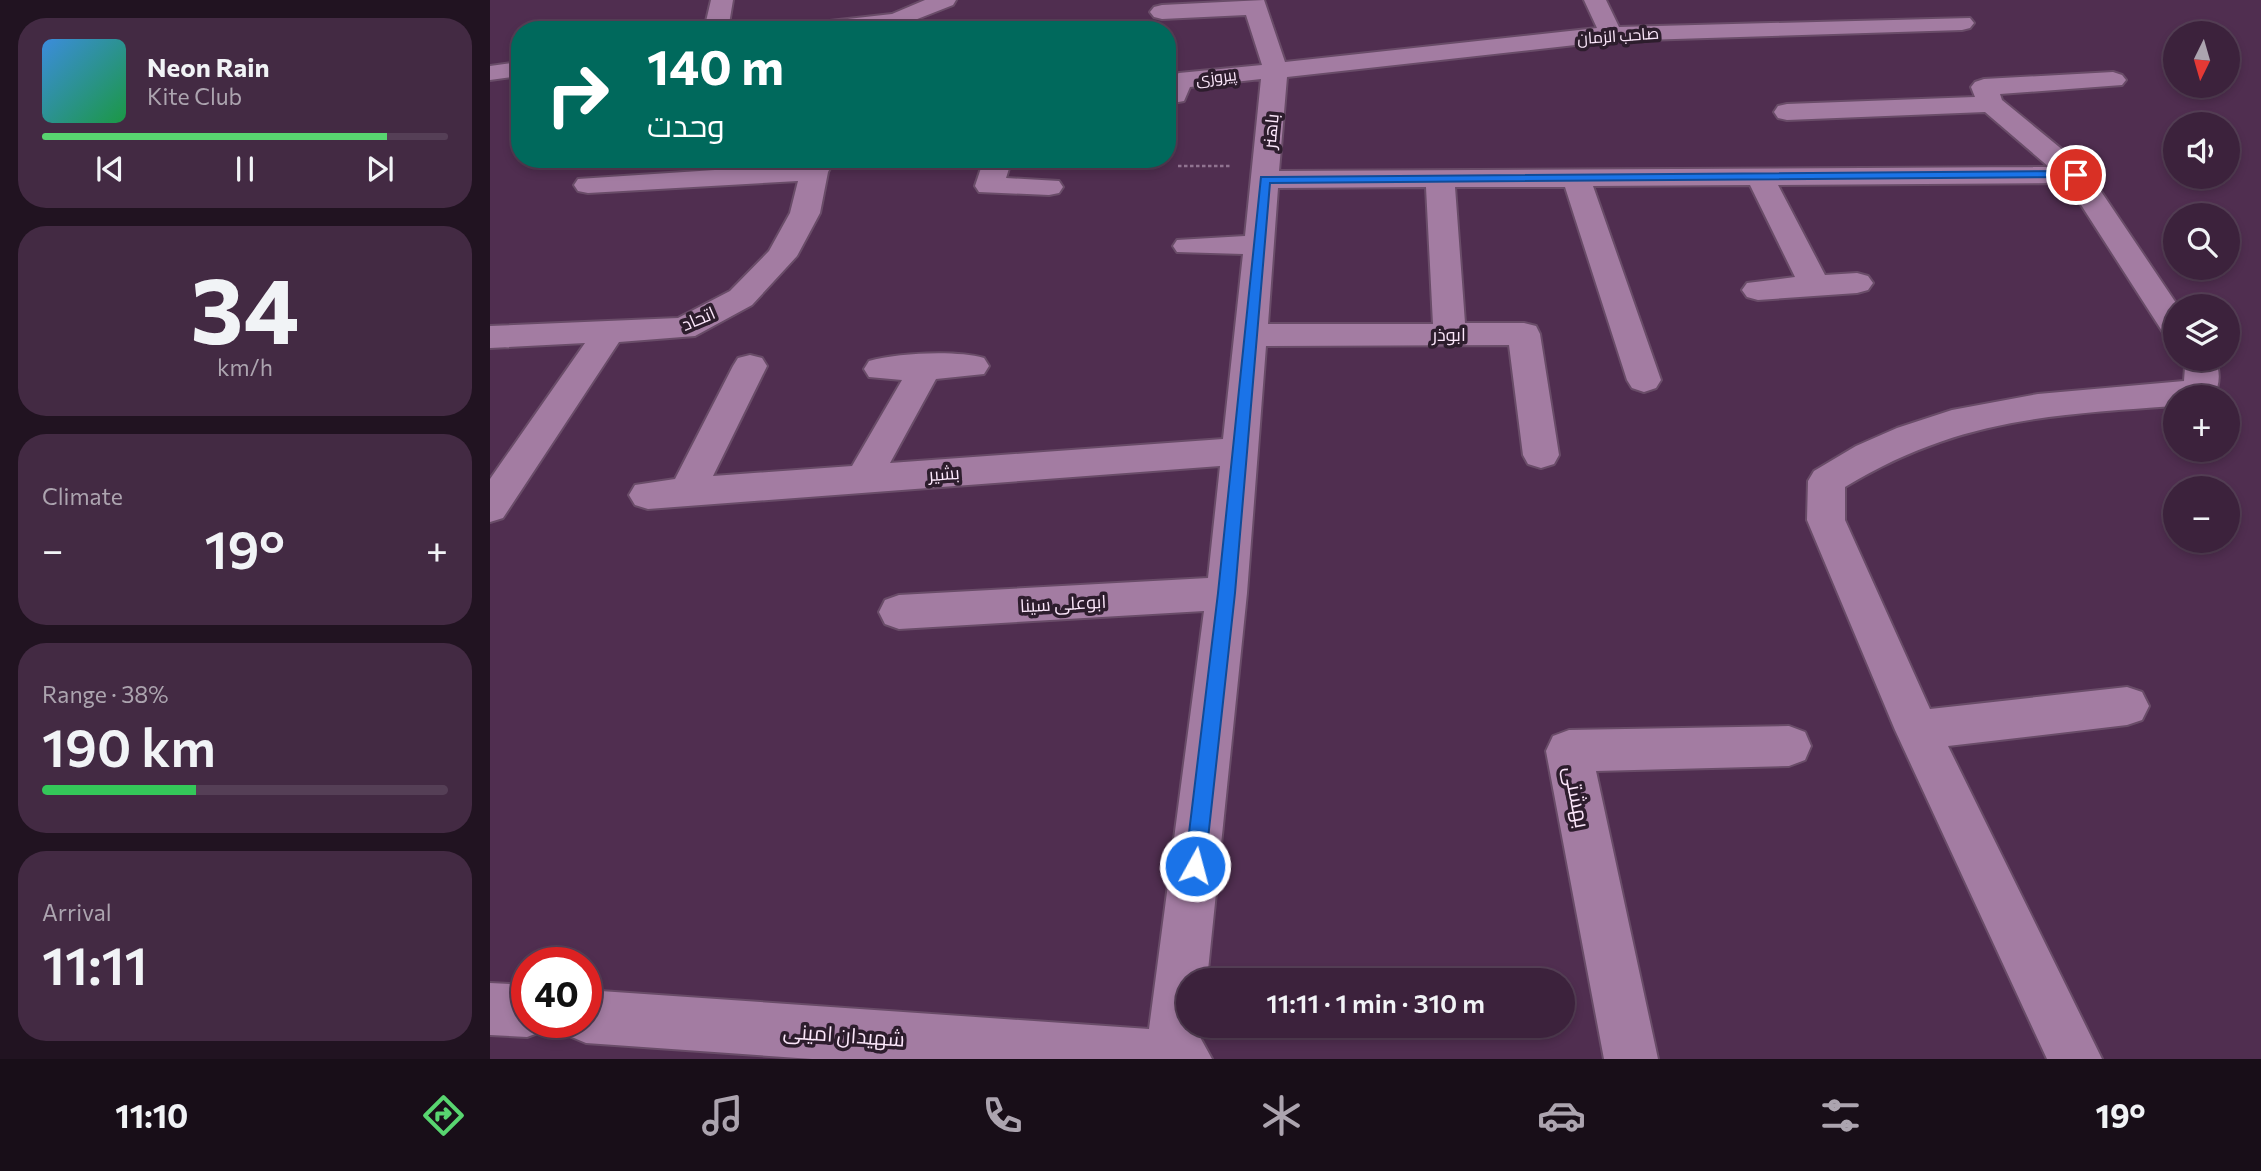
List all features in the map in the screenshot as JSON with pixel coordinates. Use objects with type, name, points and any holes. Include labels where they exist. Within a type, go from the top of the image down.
[{"type":"street","points":[[718,21],[722,0]]},
{"type":"street","points":[[901,21],[945,0]]},
{"type":"street","points":[[1595,0],[1611,34]]},
{"type":"street","points":[[1163,12],[1255,4]]},
{"type":"street","name":"باهنر","points":[[1179,1058],[1227,593],[1275,68],[1255,4]]},
{"type":"street","name":"صاحب الزمان","points":[[1275,68],[1611,34],[1962,23]]},
{"type":"street","name":"پیروزی","points":[[1176,93],[1180,81],[1275,68]]},
{"type":"street","points":[[490,73],[511,70]]},
{"type":"street","points":[[2113,80],[1984,87],[1991,104],[2076,175],[2163,308]]},
{"type":"street","points":[[1787,112],[1991,104]]},
{"type":"street","points":[[588,185],[793,168]]},
{"type":"street","name":"اتحاد","points":[[490,337],[684,328],[741,298],[782,256],[805,213],[816,168]]},
{"type":"street","points":[[995,168],[989,186],[1049,187]]},
{"type":"street","points":[[1266,173],[1440,179],[2076,175]]},
{"type":"street","points":[[1760,177],[1815,286]]},
{"type":"street","points":[[1576,178],[1644,380]]},
{"type":"street","points":[[1440,179],[1450,334]]},
{"type":"street","points":[[1188,246],[1260,245]]},
{"type":"street","points":[[1758,290],[1857,283]]},
{"type":"street","points":[[490,508],[610,331]]},
{"type":"street","name":"ابوذر","points":[[1252,335],[1524,334],[1541,455]]},
{"type":"street","points":[[881,369],[927,365],[972,366]]},
{"type":"street","points":[[863,479],[927,365]]},
{"type":"street","points":[[686,492],[750,366]]},
{"type":"street","points":[[2075,1059],[1917,730],[1826,520],[1827,481],[1865,455],[1953,420],[2023,406],[2200,390],[2202,371]]},
{"type":"street","name":"بشیر","points":[[648,495],[1240,451]]},
{"type":"street","name":"ابوعلی سینا","points":[[899,612],[1227,593]]},
{"type":"street","points":[[1917,730],[2127,706]]},
{"type":"street","name":"بهشتی","points":[[1631,1059],[1569,751],[1788,746]]},
{"type":"street","points":[[490,1009],[511,1010]]},
{"type":"street","name":"شهیدان امینی","points":[[602,1017],[1179,1058]]},
{"type":"path","points":[[1178,166],[1266,173]]},
{"type":"route","points":[[1195,866],[1227,593],[1265,180],[2076,175]]}]
